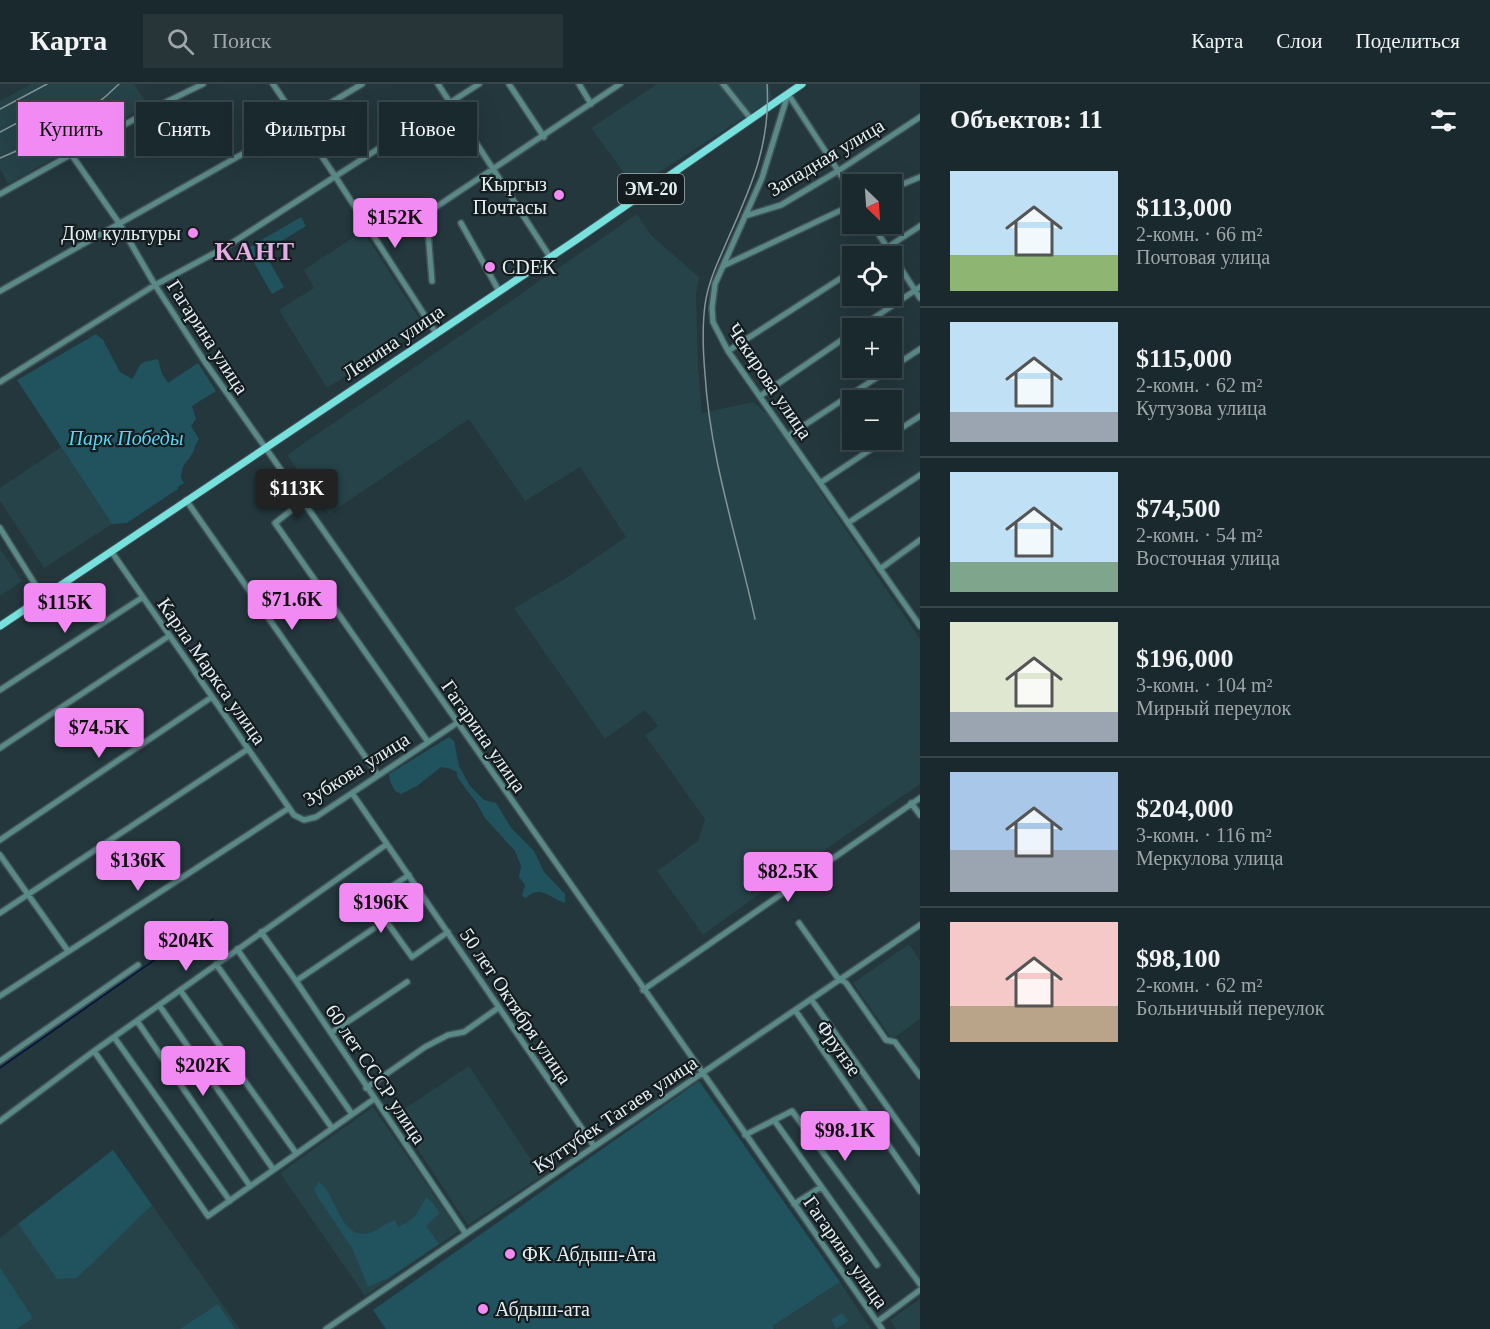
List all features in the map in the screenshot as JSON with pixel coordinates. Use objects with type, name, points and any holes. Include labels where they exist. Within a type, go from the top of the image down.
[{"type":"main road","name":"Ленина улица","points":[[0,626],[550,257],[802,84]]},
{"type":"street","points":[[124,126],[203,84]]},
{"type":"street","points":[[273,84],[285,102]]},
{"type":"street","points":[[332,102],[362,84]]},
{"type":"street","points":[[438,84],[449,102]]},
{"type":"street","points":[[452,102],[480,84]]},
{"type":"street","points":[[509,84],[543,137]]},
{"type":"street","points":[[579,84],[591,104]]},
{"type":"street","points":[[429,208],[543,137],[620,84]]},
{"type":"street","points":[[723,84],[751,119]]},
{"type":"street","points":[[788,94],[842,177]]},
{"type":"street","name":"Чекирова улица","points":[[788,94],[762,178],[715,284],[713,322],[728,351],[920,626]]},
{"type":"street","name":"Западная улица","points":[[745,216],[781,205],[920,117]]},
{"type":"street","points":[[477,144],[550,257]]},
{"type":"street","points":[[0,382],[155,285],[224,248],[379,148]]},
{"type":"street","points":[[0,291],[244,153]]},
{"type":"street","points":[[0,194],[67,156]]},
{"type":"street","name":"Гагарина улица","points":[[72,156],[119,223],[155,285],[230,399],[701,1074],[882,1329]]},
{"type":"street","points":[[322,156],[436,333]]},
{"type":"street","points":[[902,184],[920,177]]},
{"type":"street","points":[[366,225],[392,209],[409,202],[420,202],[429,208]]},
{"type":"street","points":[[429,208],[432,281]]},
{"type":"street","points":[[723,266],[842,210]]},
{"type":"street","points":[[461,223],[499,291]]},
{"type":"street","points":[[891,246],[920,226]]},
{"type":"street","points":[[902,268],[917,289],[920,298]]},
{"type":"street","points":[[728,351],[842,277]]},
{"type":"street","points":[[874,318],[917,289]]},
{"type":"street","points":[[760,396],[842,340]]},
{"type":"street","points":[[788,436],[920,349]]},
{"type":"street","points":[[902,428],[920,416]]},
{"type":"street","points":[[820,483],[870,450]]},
{"type":"street","points":[[848,523],[920,475]]},
{"type":"street","points":[[186,500],[378,775]]},
{"type":"street","points":[[303,501],[275,524],[428,742]]},
{"type":"street","points":[[0,528],[43,597]]},
{"type":"street","points":[[879,569],[920,540]]},
{"type":"street","name":"Карла Маркса улица","points":[[111,551],[289,808]]},
{"type":"street","points":[[0,690],[143,597]]},
{"type":"street","points":[[0,748],[169,636]]},
{"type":"street","points":[[0,840],[212,697]]},
{"type":"street","name":"Зубкова улица","points":[[0,996],[289,808],[294,815],[304,819],[316,817],[457,723]]},
{"type":"street","points":[[0,913],[248,749]]},
{"type":"street","name":"50 лет Октября улица","points":[[352,793],[594,1146]]},
{"type":"street","points":[[644,990],[920,798]]},
{"type":"street","points":[[911,803],[920,815]]},
{"type":"street","points":[[0,1121],[94,1051],[387,844]]},
{"type":"street","points":[[0,855],[68,951]]},
{"type":"street","points":[[409,875],[371,900],[412,957],[448,932]]},
{"type":"street","points":[[799,923],[886,1040],[895,1042],[920,1076]]},
{"type":"street","name":"Куттубек Тагаев улица","points":[[326,1329],[920,925]]},
{"type":"street","points":[[296,981],[373,929]]},
{"type":"street","name":"60 лет СССР улица","points":[[261,932],[466,1234]]},
{"type":"street","points":[[237,949],[352,1114]]},
{"type":"street","points":[[216,964],[332,1128]]},
{"type":"street","points":[[0,1061],[138,965]]},
{"type":"street","points":[[331,1033],[407,982]]},
{"type":"street","points":[[180,990],[296,1154]]},
{"type":"street","name":"Фрунзе","points":[[812,999],[920,1153]]},
{"type":"street","points":[[159,1005],[273,1169]]},
{"type":"street","points":[[366,1088],[425,1047],[448,1035],[464,1032],[498,1008]]},
{"type":"street","name":"Фрунзе","points":[[795,1010],[920,1191]]},
{"type":"street","points":[[137,1021],[250,1186]]},
{"type":"street","points":[[114,1037],[230,1201]]},
{"type":"street","points":[[94,1051],[208,1216],[374,1099]]},
{"type":"street","points":[[745,1135],[792,1111],[920,1284]]},
{"type":"street","points":[[774,1120],[877,1265]]},
{"type":"street","points":[[794,1204],[821,1186]]},
{"type":"street","points":[[877,1322],[920,1290]]},
{"type":"shaded area","points":[[31,84],[134,84],[146,102],[136,102],[136,112],[124,119],[124,102],[18,102],[18,156],[58,156],[8,184],[0,168],[0,101]]},
{"type":"shaded area","points":[[657,84],[769,84],[772,99],[635,188],[591,128]]},
{"type":"shaded area","points":[[637,214],[651,235],[699,277],[696,295],[702,413],[753,402],[768,415],[920,639],[920,784],[790,874],[787,869],[776,877],[778,880],[703,935],[657,871],[698,841],[705,819],[645,735],[658,726],[645,710],[605,739],[514,608],[568,577],[626,537],[580,467],[525,501],[469,419],[329,514],[287,455]]},
{"type":"shaded area","points":[[363,231],[424,326],[327,388],[279,310],[314,288],[304,270]]},
{"type":"shaded area","points":[[61,447],[112,524],[44,568],[0,501],[0,488]]},
{"type":"shaded area","points":[[0,549],[22,581],[0,596]]},
{"type":"shaded area","points":[[909,944],[920,961],[920,1019],[892,1039],[853,983]]},
{"type":"shaded area","points":[[469,1066],[542,1176],[468,1225],[395,1115]]},
{"type":"shaded area","points":[[373,1107],[459,1231],[365,1296],[280,1173]]},
{"type":"shaded area","points":[[113,1150],[240,1329],[0,1329],[0,1238]]},
{"type":"shaded area","points":[[840,1282],[871,1329],[769,1329]]},
{"type":"shaded area","points":[[920,1299],[920,1329],[896,1329],[890,1320]]},
{"type":"green space","points":[[301,217],[306,226],[264,252],[284,287],[272,294],[246,249]]},
{"type":"green space","name":"Парк Победы","points":[[96,334],[103,340],[120,372],[132,379],[140,365],[150,360],[158,359],[162,374],[168,383],[198,363],[216,391],[192,406],[196,419],[191,426],[199,439],[183,468],[181,478],[184,483],[127,523],[112,524],[17,380]]},
{"type":"green space","points":[[449,737],[454,741],[459,766],[470,786],[484,800],[496,803],[512,829],[534,851],[544,872],[565,894],[565,903],[540,892],[535,892],[526,898],[522,896],[525,885],[519,877],[521,866],[515,851],[485,818],[457,777],[457,772],[441,767],[417,786],[401,794],[395,791],[389,774]]},
{"type":"green space","points":[[699,1081],[840,1282],[773,1326],[773,1329],[386,1329],[373,1310]]},
{"type":"green space","points":[[113,1150],[152,1205],[77,1278],[57,1279],[18,1224]]},
{"type":"green space","points":[[319,1182],[330,1196],[345,1224],[359,1234],[369,1233],[395,1220],[398,1227],[404,1224],[415,1215],[426,1197],[440,1213],[426,1226],[439,1244],[388,1278],[368,1287],[353,1250],[316,1194],[314,1187]]},
{"type":"green space","points":[[0,1268],[33,1318],[17,1329],[0,1329]]},
{"type":"green space","points":[[218,1304],[235,1329],[180,1329]]},
{"type":"green space","points":[[842,1313],[848,1321],[836,1329],[831,1320]]},
{"type":"waterway","points":[[0,1068],[213,919]]},
{"type":"railway","points":[[0,109],[47,84]]},
{"type":"railway","points":[[0,158],[32,144],[78,118],[119,84]]},
{"type":"railway","points":[[755,619],[712,436],[703,330],[706,297],[711,280],[758,165],[766,126],[767,84]]},
{"type":"railway","points":[[0,132],[18,122]]},
{"type":"place","name":"Кыргыз Почтасы","points":[[559,195]]},
{"type":"place","name":"Дом культуры","points":[[193,233]]},
{"type":"place","name":"CDEK","points":[[490,267]]},
{"type":"place","name":"ФК Абдыш-Ата","points":[[510,1254]]},
{"type":"place","name":"Абдыш-ата","points":[[483,1309]]},
{"type":"district","name":"КАНТ","points":[[255,251]]}]
